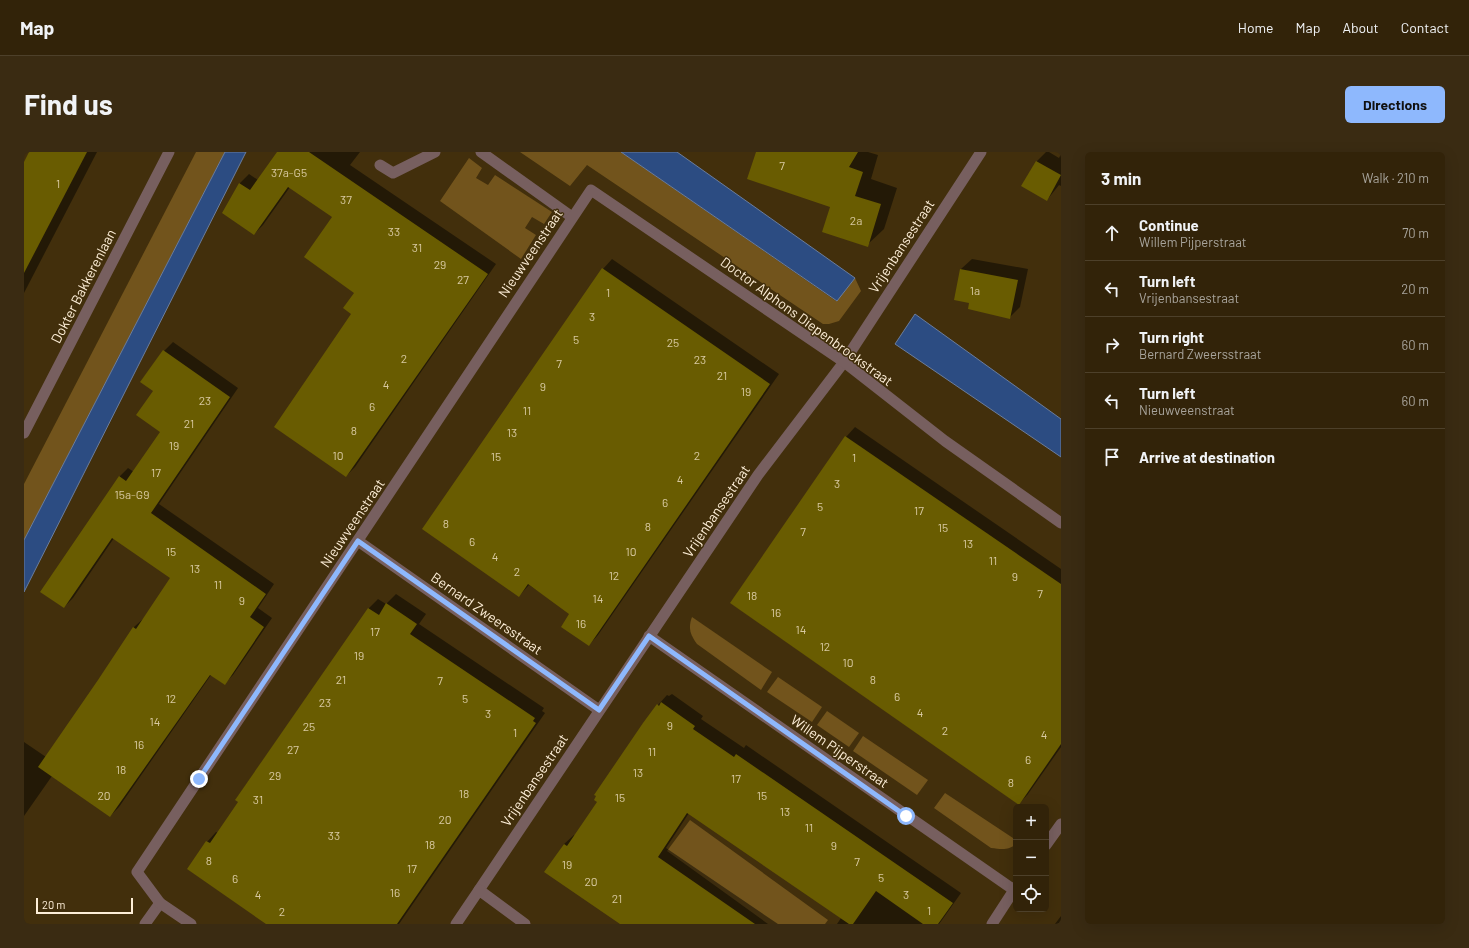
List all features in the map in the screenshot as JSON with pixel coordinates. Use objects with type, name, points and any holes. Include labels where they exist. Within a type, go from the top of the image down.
[{"type":"street","name":"Dokter Bakkerenlaan","points":[[24,433],[169,152]]},
{"type":"street","points":[[380,165],[393,173],[436,152]]},
{"type":"street","points":[[481,152],[572,217]]},
{"type":"street","name":"Vrijenbansestraat","points":[[456,924],[758,475],[844,362],[981,152]]},
{"type":"street","name":"Nieuwveenstraat","points":[[160,903],[137,872],[591,190]]},
{"type":"street","name":"Doctor Alphons Diepenbrockstraat","points":[[591,190],[844,362],[945,441],[1061,523]]},
{"type":"street","name":"Bernard Zweersstraat","points":[[358,541],[599,710]]},
{"type":"street","name":"Willem Pijperstraat","points":[[649,636],[1013,888]]},
{"type":"street","points":[[1049,841],[1061,824]]},
{"type":"street","points":[[479,890],[525,924]]},
{"type":"street","points":[[992,924],[1013,892]]},
{"type":"street","points":[[145,924],[160,903],[191,924]]},
{"type":"shaded area","points":[[196,152],[225,152],[24,540],[24,484]]},
{"type":"shaded area","points":[[520,152],[621,152],[836,301],[855,278],[861,291],[839,321],[823,324],[587,165],[570,186]]},
{"type":"shaded area","points":[[469,158],[482,168],[476,178],[488,185],[495,175],[552,212],[544,224],[532,217],[525,228],[536,235],[521,259],[440,201]]},
{"type":"shaded area","points":[[692,617],[772,672],[761,690],[697,644],[690,631]]},
{"type":"shaded area","points":[[778,677],[822,707],[812,722],[767,692]]},
{"type":"shaded area","points":[[827,711],[859,733],[849,747],[817,725]]},
{"type":"shaded area","points":[[863,736],[928,780],[917,795],[853,751]]},
{"type":"shaded area","points":[[945,793],[1013,838],[1013,846],[1007,849],[991,848],[934,808]]},
{"type":"shaded area","points":[[690,820],[828,920],[825,924],[768,924],[667,851]]},
{"type":"water","points":[[225,152],[246,152],[24,592],[24,540]]},
{"type":"water","points":[[621,152],[677,152],[855,278],[837,301]]},
{"type":"water","points":[[915,314],[1061,419],[1061,457],[895,344]]},
{"type":"building","points":[[29,152],[87,152],[24,273],[24,162]]},
{"type":"building","points":[[277,152],[309,152],[488,274],[346,477],[274,427],[351,314],[343,308],[354,293],[304,257],[332,217],[288,187],[254,235],[222,213],[239,183],[250,190]]},
{"type":"building","points":[[756,152],[858,152],[849,167],[863,172],[855,196],[881,204],[868,247],[822,232],[830,207],[747,179]]},
{"type":"building","points":[[1036,161],[1061,175],[1047,201],[1021,186]]},
{"type":"building","points":[[602,268],[770,384],[589,646],[561,627],[569,614],[528,584],[519,597],[422,529]]},
{"type":"building","points":[[960,269],[1018,280],[1010,319],[968,309],[969,303],[954,300]]},
{"type":"building","points":[[163,350],[230,397],[151,513],[266,594],[250,617],[264,627],[225,685],[210,675],[110,817],[38,767],[133,627],[136,629],[170,578],[112,538],[64,608],[40,592],[119,476],[126,481],[160,432],[136,415],[153,391],[140,382]]},
{"type":"building","points":[[845,436],[1061,584],[1061,744],[1020,804],[1018,804],[730,603]]},
{"type":"building","points":[[386,603],[417,624],[410,634],[535,718],[533,721],[536,723],[397,924],[266,924],[187,869],[206,841],[210,843],[238,802],[235,800],[368,608],[379,615]]},
{"type":"building","points":[[661,702],[695,726],[693,729],[734,757],[736,754],[953,903],[938,924],[923,924],[876,891],[853,924],[849,924],[687,813],[658,857],[755,924],[620,924],[544,872],[564,844],[567,846],[597,802],[594,800],[596,796],[594,795],[643,723],[657,704],[659,706]]},
{"type":"route","points":[[199,779],[358,541],[599,710],[649,636],[906,816]]}]
